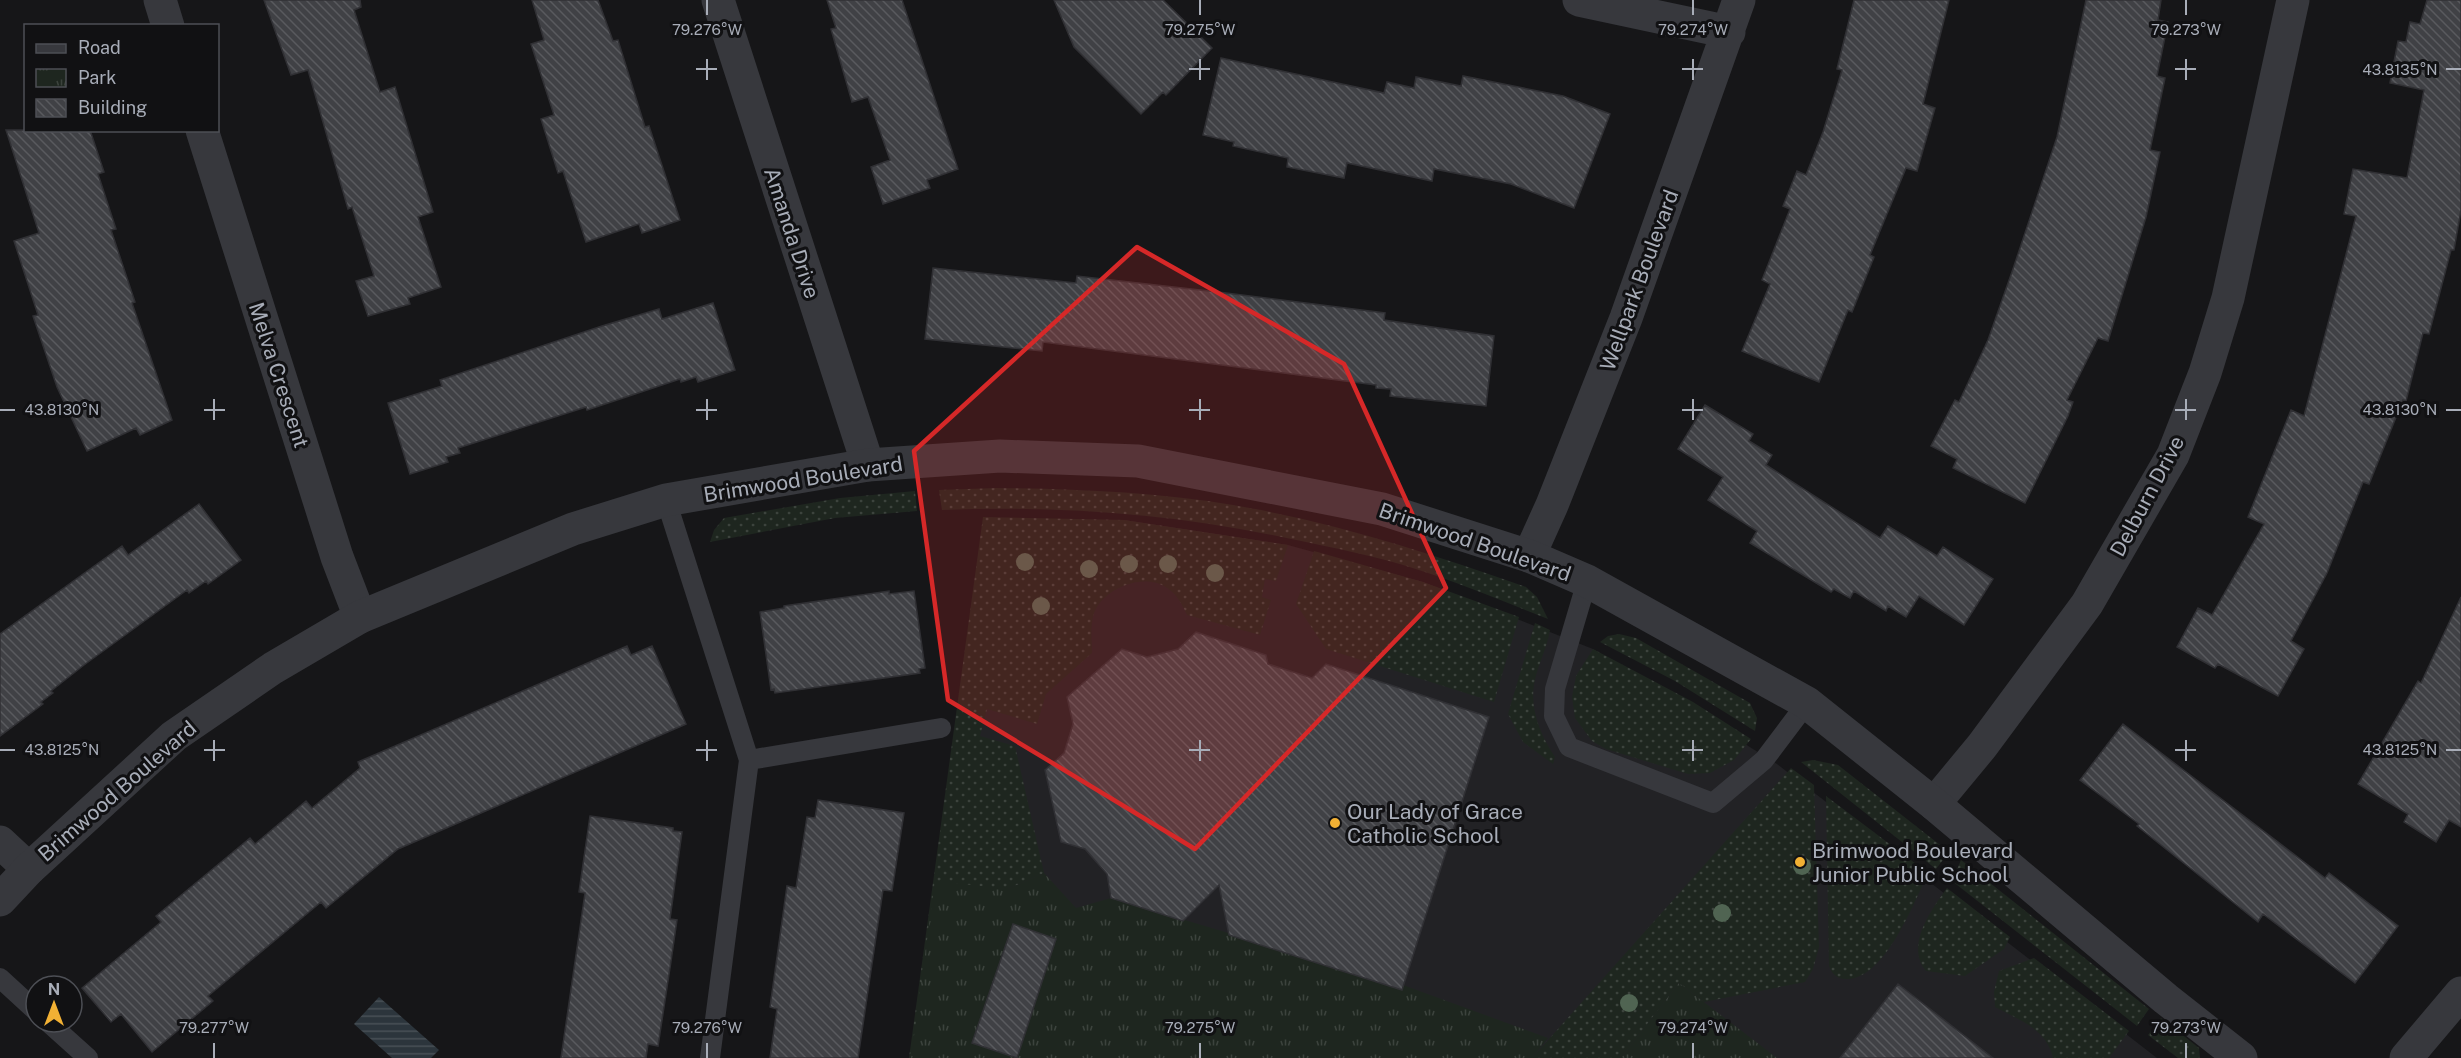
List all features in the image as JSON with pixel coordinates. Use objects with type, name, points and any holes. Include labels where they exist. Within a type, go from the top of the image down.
[{"type":"street","points":[[160,0],[167,24]]},
{"type":"street","name":"Amanda Drive","points":[[718,0],[868,465]]},
{"type":"street","points":[[1579,0],[1729,32]]},
{"type":"street","name":"Wellpark Boulevard","points":[[1529,556],[1552,505],[1626,318],[1729,32],[1738,0]]},
{"type":"street","name":"Delburn Drive","points":[[1934,804],[1982,746],[2087,604],[2173,455],[2205,373],[2228,298],[2293,0]]},
{"type":"street","name":"Melva Crescent","points":[[202,132],[337,557],[360,617]]},
{"type":"street","name":"Brimwood Boulevard","points":[[0,900],[29,869],[174,736],[273,668],[360,617],[573,529],[666,500],[868,465],[1000,456],[1138,461],[1382,509],[1529,556],[1587,581],[1807,703],[1934,804],[2166,999],[2241,1058]]},
{"type":"street","points":[[0,842],[29,869]]},
{"type":"street","points":[[2406,1058],[2461,993]]},
{"type":"lane","points":[[666,500],[749,760],[710,1058]]},
{"type":"lane","points":[[1587,581],[1555,689],[1554,716],[1569,747],[1713,803],[1764,760],[1807,703]]},
{"type":"lane","points":[[749,760],[941,728]]},
{"type":"lane","points":[[0,978],[24,1000]]},
{"type":"lane","points":[[61,1034],[88,1058]]},
{"type":"highlighted area","points":[[1137,247],[1344,364],[1446,588],[1195,849],[948,700],[914,451]]},
{"type":"shaded area","name":"Our Lady of Grace Catholic School","points":[[1124,520],[1288,545],[1423,582],[1593,649],[1777,764],[2157,1058],[911,1058],[981,538]]},
{"type":"shaded area","points":[[379,997],[439,1050],[431,1058],[392,1058],[354,1024]]},
{"type":"green space","points":[[997,488],[1145,494],[1233,505],[1308,520],[1454,562],[1526,587],[1537,597],[1548,619],[1462,585],[1402,565],[1354,552],[1260,533],[1125,514],[1034,509],[942,510],[939,490]]},
{"type":"green space","points":[[915,491],[917,511],[835,518],[710,542],[714,530],[724,518],[840,498]]},
{"type":"green space","points":[[983,517],[1124,520],[1288,545],[1276,581],[1265,579],[1262,597],[1271,600],[1260,635],[1187,615],[1175,595],[1164,586],[1146,581],[1127,584],[1102,600],[1097,607],[1092,623],[1092,653],[1046,694],[1037,724],[987,709],[980,736],[1015,746],[1044,873],[1008,889],[963,1058],[909,1058]]},
{"type":"green space","points":[[1314,551],[1423,582],[1519,617],[1494,702],[1326,649],[1296,604]]},
{"type":"green space","points":[[1535,623],[1550,630],[1535,678],[1533,695],[1538,723],[1555,757],[1553,764],[1523,742],[1508,714]]},
{"type":"green space","points":[[1619,634],[1636,638],[1750,703],[1757,718],[1755,731],[1675,681],[1600,642],[1608,636]]},
{"type":"green space","points":[[1593,649],[1693,702],[1751,739],[1734,760],[1710,773],[1688,774],[1606,749],[1592,741],[1575,718],[1572,697],[1576,676]]},
{"type":"green space","points":[[1813,760],[1838,765],[1949,852],[1936,869],[1801,762]]},
{"type":"green space","points":[[1791,768],[1814,785],[1819,947],[1813,969],[1805,982],[1704,1002],[1679,983],[1621,1058],[1532,1058]]},
{"type":"green space","points":[[1826,796],[1928,873],[1906,919],[1885,954],[1873,967],[1860,976],[1846,979],[1835,975],[1829,966]]},
{"type":"green space","points":[[1961,860],[2149,1009],[2137,1026],[1952,881]]},
{"type":"green space","points":[[1044,873],[1076,908],[1111,898],[1403,985],[1548,1038],[1532,1058],[911,1058],[935,881],[1008,889]]},
{"type":"green space","points":[[1947,888],[2010,937],[2004,949],[1965,976],[1926,971],[1920,961],[1919,940],[1923,928]]},
{"type":"green space","points":[[2034,958],[2129,1031],[2109,1058],[2053,1058],[2045,1040],[2031,1026],[1995,1007],[1994,992],[1999,971]]},
{"type":"green space","points":[[1679,983],[1777,1058],[1621,1058]]},
{"type":"green space","points":[[2161,1018],[2199,1048],[2200,1058],[2178,1058],[2148,1035]]},
{"type":"building","points":[[264,0],[360,0],[361,7],[354,10],[380,92],[395,87],[433,212],[418,217],[441,287],[408,298],[410,304],[368,316],[356,281],[374,276],[352,207],[348,209],[308,70],[291,75]]},
{"type":"building","points":[[532,0],[598,0],[613,41],[618,40],[645,127],[649,126],[680,220],[642,233],[639,224],[586,242],[563,171],[558,173],[541,119],[554,115],[531,44],[544,40]]},
{"type":"building","points":[[827,0],[902,0],[958,169],[927,180],[930,188],[883,204],[871,167],[890,160],[868,97],[852,102],[831,29],[836,28]]},
{"type":"building","points":[[1054,0],[1163,0],[1212,48],[1166,95],[1163,92],[1141,114],[1074,47]]},
{"type":"building","points":[[1854,0],[1949,0],[1923,104],[1935,108],[1917,171],[1906,168],[1870,255],[1874,257],[1852,312],[1848,310],[1819,382],[1742,351],[1770,284],[1762,280],[1790,209],[1783,206],[1797,171],[1806,175],[1823,132],[1842,70],[1837,69]]},
{"type":"building","points":[[2086,0],[2161,0],[2158,20],[2168,22],[2157,76],[2165,78],[2150,150],[2160,152],[2146,217],[2108,341],[2098,338],[2067,400],[2073,402],[2068,416],[2025,503],[1953,468],[1957,459],[1931,446],[1955,400],[1959,402],[1988,340],[2013,269],[2057,137]]},
{"type":"building","points":[[2427,0],[2461,0],[2461,210],[2454,250],[2451,250],[2429,334],[2423,333],[2406,401],[2403,400],[2369,484],[2363,482],[2327,573],[2291,641],[2304,649],[2278,696],[2218,664],[2215,668],[2177,647],[2198,608],[2212,615],[2264,524],[2248,517],[2291,410],[2304,416],[2356,216],[2344,214],[2353,169],[2407,178],[2424,90],[2390,83],[2398,41],[2406,42],[2410,22],[2420,24]]},
{"type":"building","points":[[1221,58],[1384,93],[1387,82],[1414,88],[1416,77],[1461,86],[1463,76],[1563,96],[1610,114],[1574,208],[1511,184],[1434,169],[1432,181],[1347,163],[1344,178],[1287,167],[1288,158],[1233,146],[1234,142],[1203,135]]},
{"type":"building","points":[[6,130],[91,132],[104,172],[98,174],[116,229],[111,230],[135,302],[132,303],[172,420],[140,435],[136,428],[87,451],[57,387],[33,316],[38,315],[14,241],[39,233]]},
{"type":"building","points":[[933,268],[1076,283],[1077,276],[1218,292],[1385,313],[1384,320],[1494,336],[1486,406],[1390,396],[1391,389],[1376,388],[1376,385],[1043,342],[1042,351],[925,339]]},
{"type":"building","points":[[713,303],[735,370],[698,382],[696,377],[681,382],[680,379],[587,410],[586,407],[458,448],[460,453],[446,457],[448,462],[410,474],[388,403],[442,386],[440,380],[602,326],[659,309],[662,319]]},
{"type":"building","points":[[1705,405],[1753,434],[1749,441],[1772,455],[1766,465],[1880,538],[1888,526],[1937,556],[1943,547],[1993,579],[1964,625],[1919,596],[1906,617],[1888,606],[1886,611],[1854,591],[1850,598],[1834,589],[1831,592],[1750,543],[1757,531],[1708,500],[1723,477],[1678,449]]},
{"type":"building","points":[[199,504],[241,560],[208,584],[206,581],[189,593],[187,590],[84,665],[51,691],[53,693],[41,702],[43,704],[0,736],[0,634],[122,546],[128,555]]},
{"type":"building","points":[[889,591],[889,594],[914,591],[925,668],[919,669],[920,673],[775,693],[774,689],[771,690],[760,612],[784,608],[784,606]]},
{"type":"building","points":[[2461,597],[2461,827],[2449,820],[2436,842],[2404,822],[2408,814],[2358,784],[2418,681],[2421,683]]},
{"type":"building","name":"Our Lady of Grace Catholic School","points":[[1196,632],[1266,655],[1268,664],[1312,678],[1326,664],[1489,717],[1402,990],[1229,935],[1219,885],[1183,921],[1111,898],[1107,874],[1085,849],[1061,842],[1045,770],[1064,753],[1073,724],[1067,697],[1122,649],[1147,657],[1178,649]]},
{"type":"building","points":[[627,646],[631,655],[652,646],[686,724],[398,849],[326,908],[321,902],[208,996],[213,1001],[152,1052],[121,1014],[111,1022],[84,990],[84,986],[161,922],[156,916],[250,838],[255,844],[306,801],[312,808],[360,768],[358,762]]},
{"type":"building","points":[[2123,724],[2325,878],[2329,873],[2398,926],[2355,983],[2263,914],[2258,922],[2137,826],[2139,824],[2080,780]]},
{"type":"building","points":[[818,800],[904,813],[892,891],[883,890],[858,1058],[770,1058],[777,1009],[770,1007],[787,886],[796,888],[807,817],[815,818]]},
{"type":"building","points":[[590,816],[673,828],[673,831],[682,832],[670,919],[677,920],[658,1046],[648,1044],[646,1058],[561,1058],[585,893],[579,892]]},
{"type":"building","points":[[1013,924],[1056,939],[1017,1058],[972,1043]]},
{"type":"building","points":[[1898,984],[1993,1058],[1840,1058]]},
{"type":"place","name":"Our Lady of Grace Catholic School","points":[[1335,823]]},
{"type":"place","name":"Brimwood Boulevard Junior Public School","points":[[1800,862]]}]
